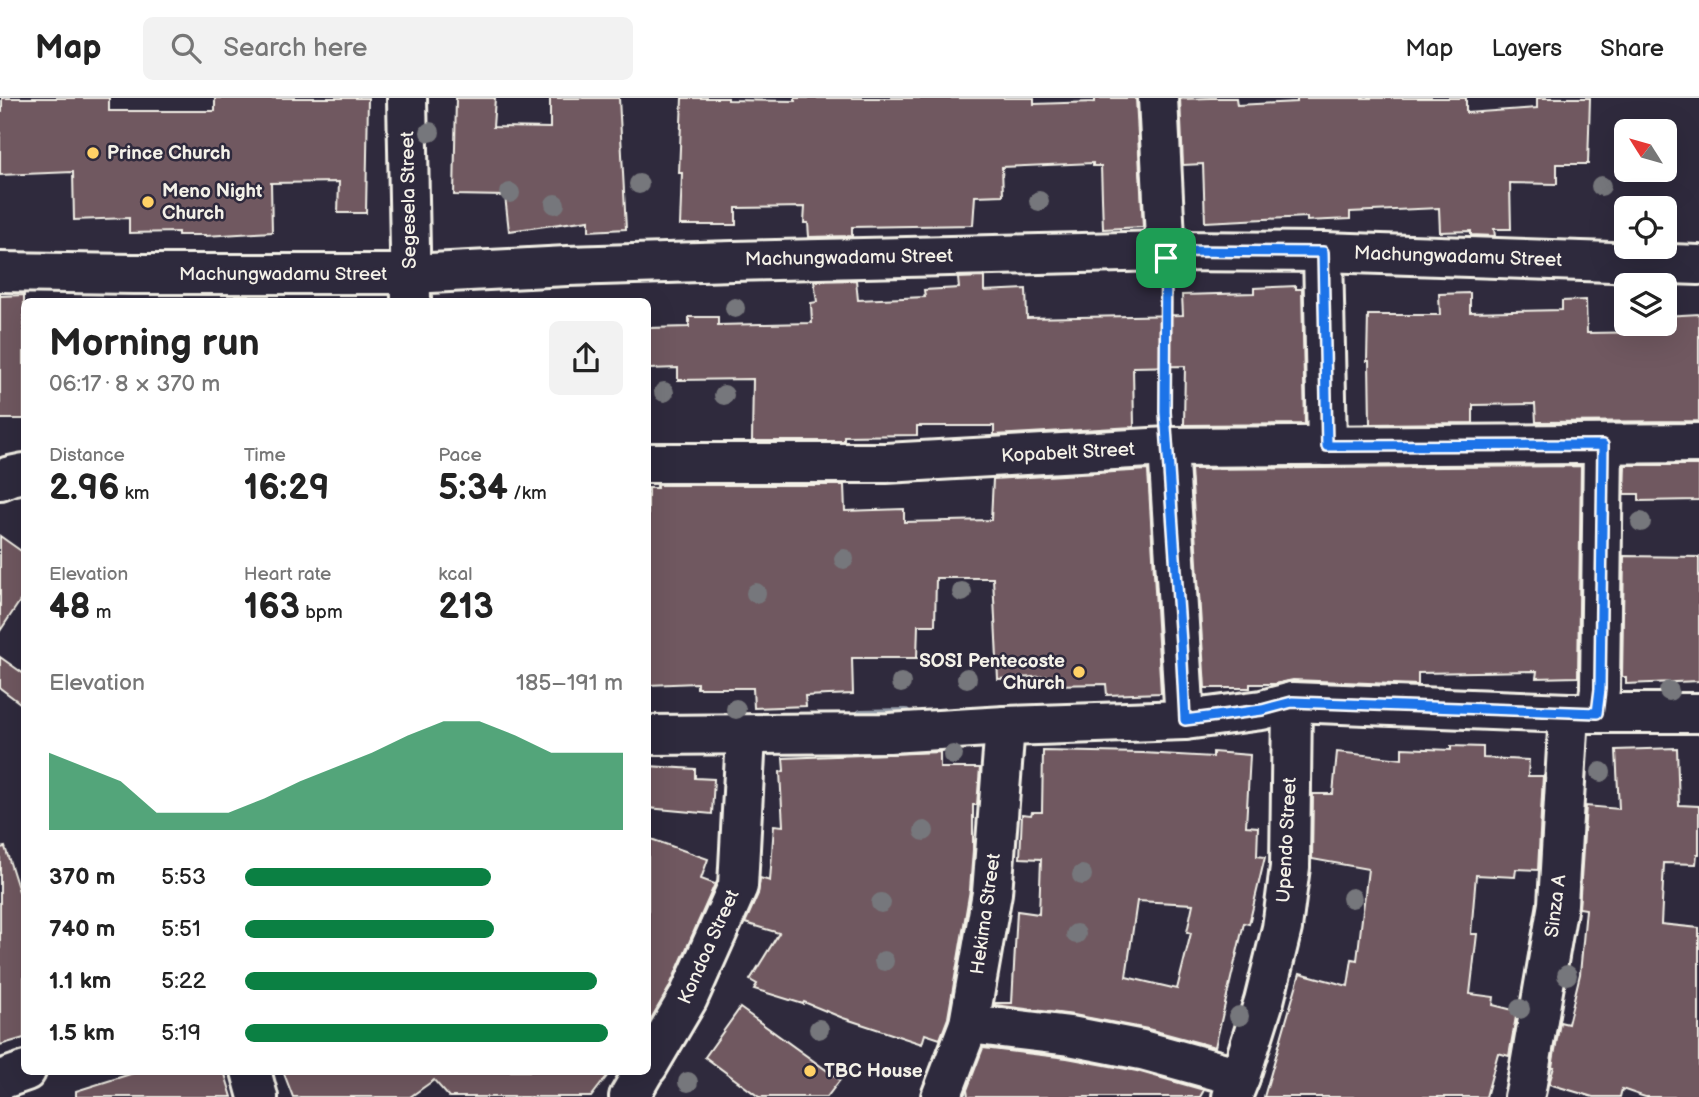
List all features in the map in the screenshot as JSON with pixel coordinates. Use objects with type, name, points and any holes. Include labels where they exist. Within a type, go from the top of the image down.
[{"type":"street","name":"Segesela Street","points":[[407,98],[411,288]]},
{"type":"street","points":[[1158,98],[1166,255]]},
{"type":"street","name":"Machungwadamu Street","points":[[0,272],[133,274],[411,288],[554,267],[719,261],[1323,252],[1699,265]]},
{"type":"street","points":[[1323,252],[1327,446]]},
{"type":"street","name":"Kopabelt Street","points":[[651,463],[887,463],[1168,447],[1699,443]]},
{"type":"street","name":"Sinza A","points":[[1531,1095],[1583,713],[1600,689],[1603,445]]},
{"type":"street","points":[[1168,447],[1185,720]]},
{"type":"street","points":[[0,481],[10,475],[21,473]]},
{"type":"street","points":[[651,735],[889,733],[1185,720],[1262,710],[1292,702],[1583,713],[1699,713]]},
{"type":"street","name":"Upendo Street","points":[[1236,1087],[1264,1001],[1282,928],[1290,867],[1292,702]]},
{"type":"street","name":"Hekima Street","points":[[941,1097],[969,1024],[992,893],[1005,726]]},
{"type":"street","name":"Kondoa Street","points":[[651,1061],[688,998],[738,886],[746,736]]},
{"type":"street","points":[[969,1024],[1070,1035],[1142,1050],[1236,1087]]},
{"type":"street","points":[[0,1080],[21,1073]]},
{"type":"street","points":[[252,1075],[258,1097]]},
{"type":"street","points":[[629,1097],[643,1075]]},
{"type":"path","points":[[1166,255],[1165,387],[1168,447]]},
{"type":"building","points":[[2,98],[109,98],[109,111],[215,111],[215,98],[368,98],[366,213],[338,213],[339,182],[271,183],[272,232],[206,236],[178,235],[178,232],[129,233],[129,218],[74,220],[73,172],[0,175]]},
{"type":"building","points":[[456,98],[495,98],[493,127],[550,128],[550,98],[619,98],[626,229],[589,231],[589,220],[509,231],[505,196],[454,195]]},
{"type":"building","points":[[682,98],[795,101],[795,98],[1034,98],[1034,104],[1095,102],[1095,98],[1136,98],[1143,227],[1103,229],[1101,166],[1093,166],[1093,163],[1002,167],[1003,195],[975,196],[973,225],[852,227],[852,236],[809,237],[808,223],[804,223],[805,207],[736,208],[736,225],[680,225]]},
{"type":"building","points":[[1236,98],[1237,105],[1297,102],[1297,98],[1466,98],[1466,113],[1537,108],[1537,98],[1590,98],[1588,164],[1557,164],[1557,184],[1510,183],[1511,229],[1494,229],[1495,236],[1471,235],[1471,231],[1440,232],[1439,208],[1350,212],[1350,219],[1307,221],[1307,217],[1205,222],[1203,164],[1183,165],[1180,99]]},
{"type":"building","points":[[984,277],[984,291],[1026,289],[1027,318],[1183,315],[1182,295],[1254,293],[1254,288],[1296,286],[1296,289],[1302,289],[1305,424],[1184,425],[1185,366],[1133,367],[1134,427],[994,435],[994,426],[917,426],[917,435],[844,436],[844,441],[752,441],[753,379],[678,380],[678,368],[651,369],[651,328],[689,327],[689,317],[718,317],[718,325],[812,323],[811,303],[817,302],[814,281],[856,280],[858,300],[925,297],[924,290],[959,288],[958,278]]},
{"type":"building","points":[[1470,293],[1470,312],[1562,310],[1562,301],[1586,300],[1587,333],[1614,333],[1614,336],[1677,336],[1677,315],[1699,314],[1699,421],[1536,422],[1535,404],[1473,405],[1473,423],[1370,424],[1368,315],[1440,315],[1439,294]]},
{"type":"building","points":[[24,295],[24,298],[21,298],[21,419],[0,419],[0,296]]},
{"type":"building","points":[[1625,465],[1699,465],[1699,500],[1639,501],[1639,494],[1624,494]]},
{"type":"building","points":[[1581,466],[1578,677],[1536,678],[1537,671],[1418,673],[1418,685],[1293,680],[1275,684],[1250,684],[1250,688],[1205,688],[1191,469]]},
{"type":"building","points":[[1148,470],[1161,693],[1107,695],[1106,684],[1050,685],[1050,676],[998,679],[993,578],[936,578],[935,625],[918,625],[917,658],[852,658],[853,694],[805,696],[806,706],[754,708],[753,688],[697,688],[697,683],[651,685],[651,488],[657,488],[657,485],[844,485],[845,511],[904,509],[904,522],[991,520],[993,479]]},
{"type":"building","points":[[0,536],[21,551],[21,600],[0,631]]},
{"type":"building","points":[[1624,556],[1699,557],[1699,681],[1626,684],[1626,677],[1622,677]]},
{"type":"building","points":[[0,657],[21,672],[21,704],[0,688]]},
{"type":"building","points":[[1451,746],[1483,747],[1483,758],[1529,760],[1528,776],[1543,776],[1538,870],[1516,869],[1515,877],[1476,875],[1471,934],[1477,934],[1470,994],[1494,997],[1493,1005],[1517,1011],[1509,1056],[1498,1053],[1486,1097],[1264,1097],[1300,973],[1348,986],[1352,959],[1357,960],[1368,869],[1312,859],[1313,794],[1333,794],[1337,752],[1402,759],[1402,748],[1451,750]]},
{"type":"building","points":[[1677,748],[1679,805],[1699,806],[1699,854],[1696,864],[1664,863],[1661,924],[1699,928],[1699,1097],[1645,1097],[1622,1089],[1620,1097],[1593,1097],[1549,1084],[1560,1022],[1568,1024],[1580,974],[1586,909],[1579,908],[1586,806],[1619,809],[1616,750]]},
{"type":"building","points":[[1043,751],[1213,757],[1213,752],[1250,755],[1246,826],[1258,827],[1257,856],[1265,857],[1249,924],[1244,923],[1215,1047],[1148,1029],[1074,1015],[995,1005],[1012,1003],[1017,911],[1039,914],[1041,859],[1020,858],[1022,814],[1042,812]],"holes":[[[1137,901],[1193,904],[1187,932],[1191,933],[1177,989],[1126,977]]]},
{"type":"building","points":[[940,752],[940,768],[980,768],[977,805],[973,805],[970,890],[948,1018],[940,1039],[925,1034],[922,1044],[804,1002],[803,1004],[754,989],[757,984],[750,980],[779,933],[745,923],[758,894],[760,878],[770,881],[774,825],[783,826],[780,772],[784,771],[783,758]]},
{"type":"building","points":[[651,766],[695,769],[695,778],[714,779],[712,814],[651,808]]},
{"type":"building","points":[[651,839],[708,859],[701,879],[715,884],[669,988],[651,1019]]},
{"type":"building","points":[[5,847],[21,898],[21,1039],[0,1045],[0,848]]},
{"type":"building","points":[[740,1008],[840,1080],[827,1097],[759,1097],[705,1057]]},
{"type":"building","points":[[983,1048],[1067,1058],[1137,1071],[1204,1090],[1200,1097],[968,1097],[967,1090]]},
{"type":"building","points":[[127,1075],[225,1075],[232,1097],[76,1097],[76,1091]]},
{"type":"building","points":[[285,1075],[608,1075],[591,1097],[449,1097],[434,1080],[410,1097],[293,1097]]},
{"type":"waterway","points":[[861,714],[906,713]]},
{"type":"place","name":"Prince Church","points":[[93,153]]},
{"type":"place","name":"Meno Night Church","points":[[148,202]]},
{"type":"place","name":"SOSI Pentecoste Church","points":[[1079,672]]},
{"type":"place","name":"TBC House","points":[[810,1071]]},
{"type":"route","points":[[1166,251],[1323,252],[1327,446],[1603,445],[1600,689],[1597,713],[1292,702],[1262,710],[1185,720],[1165,412],[1166,258],[1166,251]]}]
